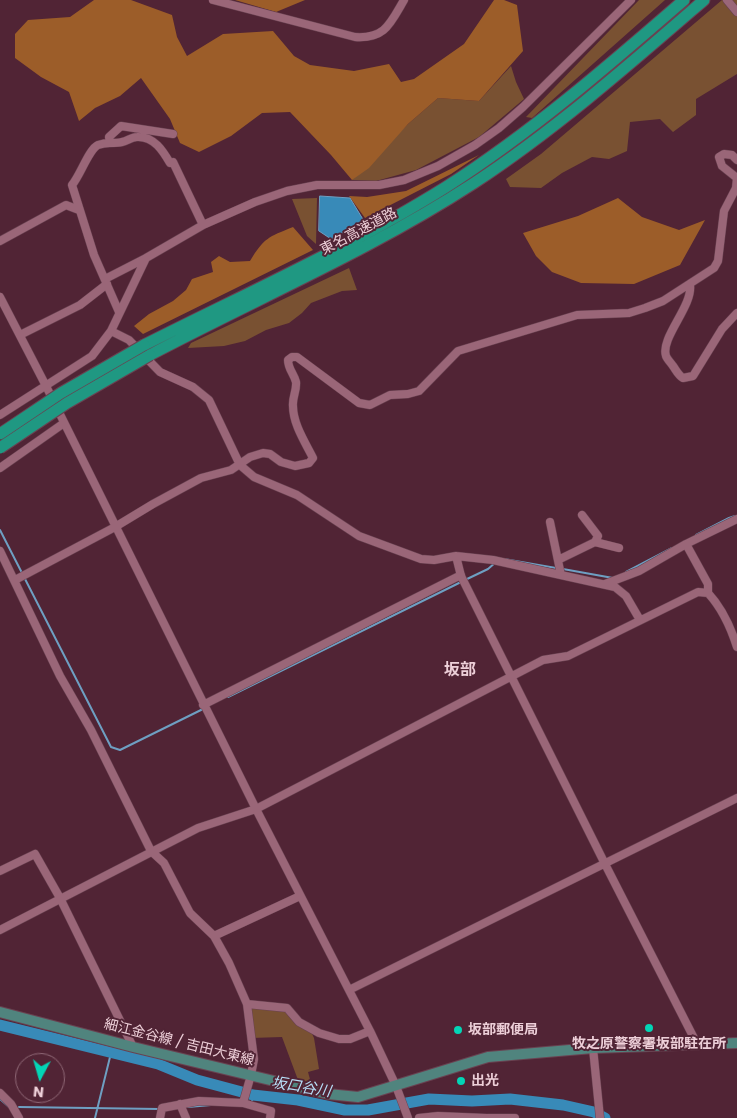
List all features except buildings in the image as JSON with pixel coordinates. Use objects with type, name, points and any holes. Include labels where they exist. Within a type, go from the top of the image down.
[{"type":"highway","name":"東名高速道路","points":[[0,434],[61,393],[144,345],[325,254],[445,188],[516,139],[594,79],[684,0]]},
{"type":"highway","name":"東名高速道路","points":[[0,448],[67,403],[150,355],[344,258],[403,226],[473,183],[548,131],[704,0]]},
{"type":"main road","name":"細江金谷線 / 吉田大東線","points":[[0,1012],[250,1078],[328,1094],[358,1096],[488,1057],[593,1048],[737,1043]]},
{"type":"street","points":[[213,0],[355,37],[369,38],[381,33],[392,22],[404,0]]},
{"type":"street","points":[[20,335],[80,305],[106,281],[204,225],[255,202],[287,191],[317,186],[378,185],[404,180],[438,166],[475,145],[524,107],[631,0]]},
{"type":"street","points":[[728,2],[737,12]]},
{"type":"street","points":[[110,143],[109,137],[121,126],[173,134]]},
{"type":"street","points":[[119,312],[94,255],[72,185],[79,176],[91,151],[98,145],[120,143],[136,137],[156,144],[163,150],[170,164],[173,162],[204,225]]},
{"type":"street","points":[[17,579],[116,527],[201,478],[231,470],[250,457],[263,453],[270,454],[280,462],[295,466],[309,463],[313,458],[302,437],[293,412],[292,402],[296,384],[288,367],[288,360],[292,356],[297,356],[310,365],[359,403],[370,405],[390,395],[419,391],[458,351],[577,315],[629,312],[663,301],[714,268],[718,261],[724,211],[736,188],[737,178],[722,166],[719,157],[724,154],[732,155],[737,160]]},
{"type":"street","points":[[0,240],[66,205],[79,210]]},
{"type":"street","points":[[0,415],[92,356],[111,331],[146,258]]},
{"type":"street","points":[[690,285],[689,298],[666,348],[666,355],[683,378],[693,376],[722,329],[737,313]]},
{"type":"street","points":[[0,297],[300,896],[370,1031],[396,1086],[408,1118]]},
{"type":"street","points":[[111,331],[128,340],[160,372],[193,387],[209,400],[240,465],[254,477],[297,496],[358,536],[421,559],[434,560],[456,556],[493,560],[605,584],[615,587],[626,596],[640,620]]},
{"type":"street","points":[[0,468],[64,423]]},
{"type":"street","points":[[559,562],[595,542],[598,536],[582,515]]},
{"type":"street","points":[[605,584],[639,571],[686,544],[737,519]]},
{"type":"street","points":[[550,522],[561,574]]},
{"type":"street","points":[[595,542],[619,548]]},
{"type":"street","points":[[686,544],[708,584],[708,593]]},
{"type":"street","points":[[0,551],[17,579],[60,676],[91,730],[152,851],[164,863],[190,913],[214,936],[229,963],[246,1004],[254,1059],[243,1103]]},
{"type":"street","points":[[456,556],[461,575],[605,864],[698,1044]]},
{"type":"street","points":[[204,705],[461,575]]},
{"type":"street","points":[[0,930],[198,828],[256,808],[542,660],[568,656],[698,592],[708,593],[714,599],[733,634],[737,647]]},
{"type":"street","points":[[349,990],[737,798]]},
{"type":"street","points":[[0,871],[35,854],[60,898],[133,1047]]},
{"type":"street","points":[[214,936],[300,896]]},
{"type":"street","points":[[246,1004],[287,1008],[299,1022],[319,1033],[339,1039],[350,1038],[370,1031]]},
{"type":"street","points":[[593,1048],[600,1118]]},
{"type":"street","points":[[0,1093],[11,1104],[19,1118]]},
{"type":"street","points":[[161,1113],[182,1110],[199,1101],[243,1103],[271,1111],[270,1118]]},
{"type":"street","points":[[419,1118],[438,1116],[515,1118]]},
{"type":"shaded area","points":[[94,0],[131,0],[172,15],[177,37],[187,56],[223,34],[273,31],[294,56],[310,65],[354,71],[389,64],[401,82],[414,79],[464,44],[494,0],[504,0],[517,5],[523,51],[479,101],[438,98],[408,124],[369,168],[352,180],[290,112],[262,113],[231,136],[199,152],[180,143],[170,119],[141,78],[120,96],[95,108],[79,121],[69,92],[41,77],[15,58],[15,34],[28,20],[70,17]]},
{"type":"shaded area","points":[[235,0],[305,0],[276,12]]},
{"type":"shaded area","points":[[639,0],[665,0],[532,118],[526,117]]},
{"type":"shaded area","points":[[722,0],[737,0],[737,74],[696,99],[696,115],[673,132],[660,119],[630,122],[627,151],[609,159],[592,157],[562,173],[541,188],[510,187],[506,179],[541,154]]},
{"type":"shaded area","points":[[511,66],[524,99],[479,137],[416,170],[376,181],[352,180],[408,124],[438,98],[479,101]]},
{"type":"shaded area","points":[[479,155],[451,174],[365,218],[349,196],[367,197],[406,191]]},
{"type":"shaded area","points":[[317,198],[316,244],[307,236],[292,199]]},
{"type":"shaded area","points":[[618,198],[642,217],[679,230],[705,220],[680,265],[634,284],[581,283],[552,272],[536,256],[523,233],[578,216]]},
{"type":"shaded area","points":[[293,227],[313,250],[143,334],[134,326],[149,314],[173,301],[186,290],[192,279],[213,272],[211,262],[219,256],[230,262],[250,261],[267,239]]},
{"type":"shaded area","points":[[349,268],[357,290],[342,291],[311,303],[289,323],[266,330],[245,341],[224,346],[188,348],[191,343]]},
{"type":"shaded area","points":[[248,1006],[287,1008],[309,1027],[314,1038],[319,1069],[308,1072],[311,1083],[298,1080],[282,1037],[251,1038]]},
{"type":"water","points":[[320,196],[350,198],[364,221],[331,239],[319,231]]},
{"type":"waterway","points":[[696,535],[735,516]]},
{"type":"waterway","points":[[0,530],[22,573]]},
{"type":"waterway","points":[[626,572],[672,548]]},
{"type":"waterway","points":[[504,559],[556,568]]},
{"type":"waterway","points":[[465,580],[488,569],[496,562]]},
{"type":"waterway","points":[[563,569],[613,578]]},
{"type":"waterway","points":[[24,577],[111,747],[120,750],[203,709]]},
{"type":"waterway","points":[[228,697],[461,582]]},
{"type":"waterway","name":"坂口谷川","points":[[0,1025],[158,1064],[197,1080],[253,1095],[298,1100],[345,1110],[368,1110],[429,1099],[472,1101],[510,1099],[563,1105],[594,1112],[605,1118]]},
{"type":"waterway","points":[[95,1118],[111,1053]]},
{"type":"waterway","name":"坂口谷川","points":[[252,1100],[253,1095]]},
{"type":"waterway","points":[[0,1099],[9,1107]]},
{"type":"waterway","points":[[188,1107],[211,1105]]},
{"type":"waterway","points":[[19,1107],[159,1109]]},
{"type":"place","name":"牧之原警察署坂部駐在所","points":[[649,1028]]},
{"type":"place","name":"坂部郵便局","points":[[458,1030]]},
{"type":"place","name":"出光","points":[[461,1081]]},
{"type":"district","name":"坂部","points":[[460,671]]}]
